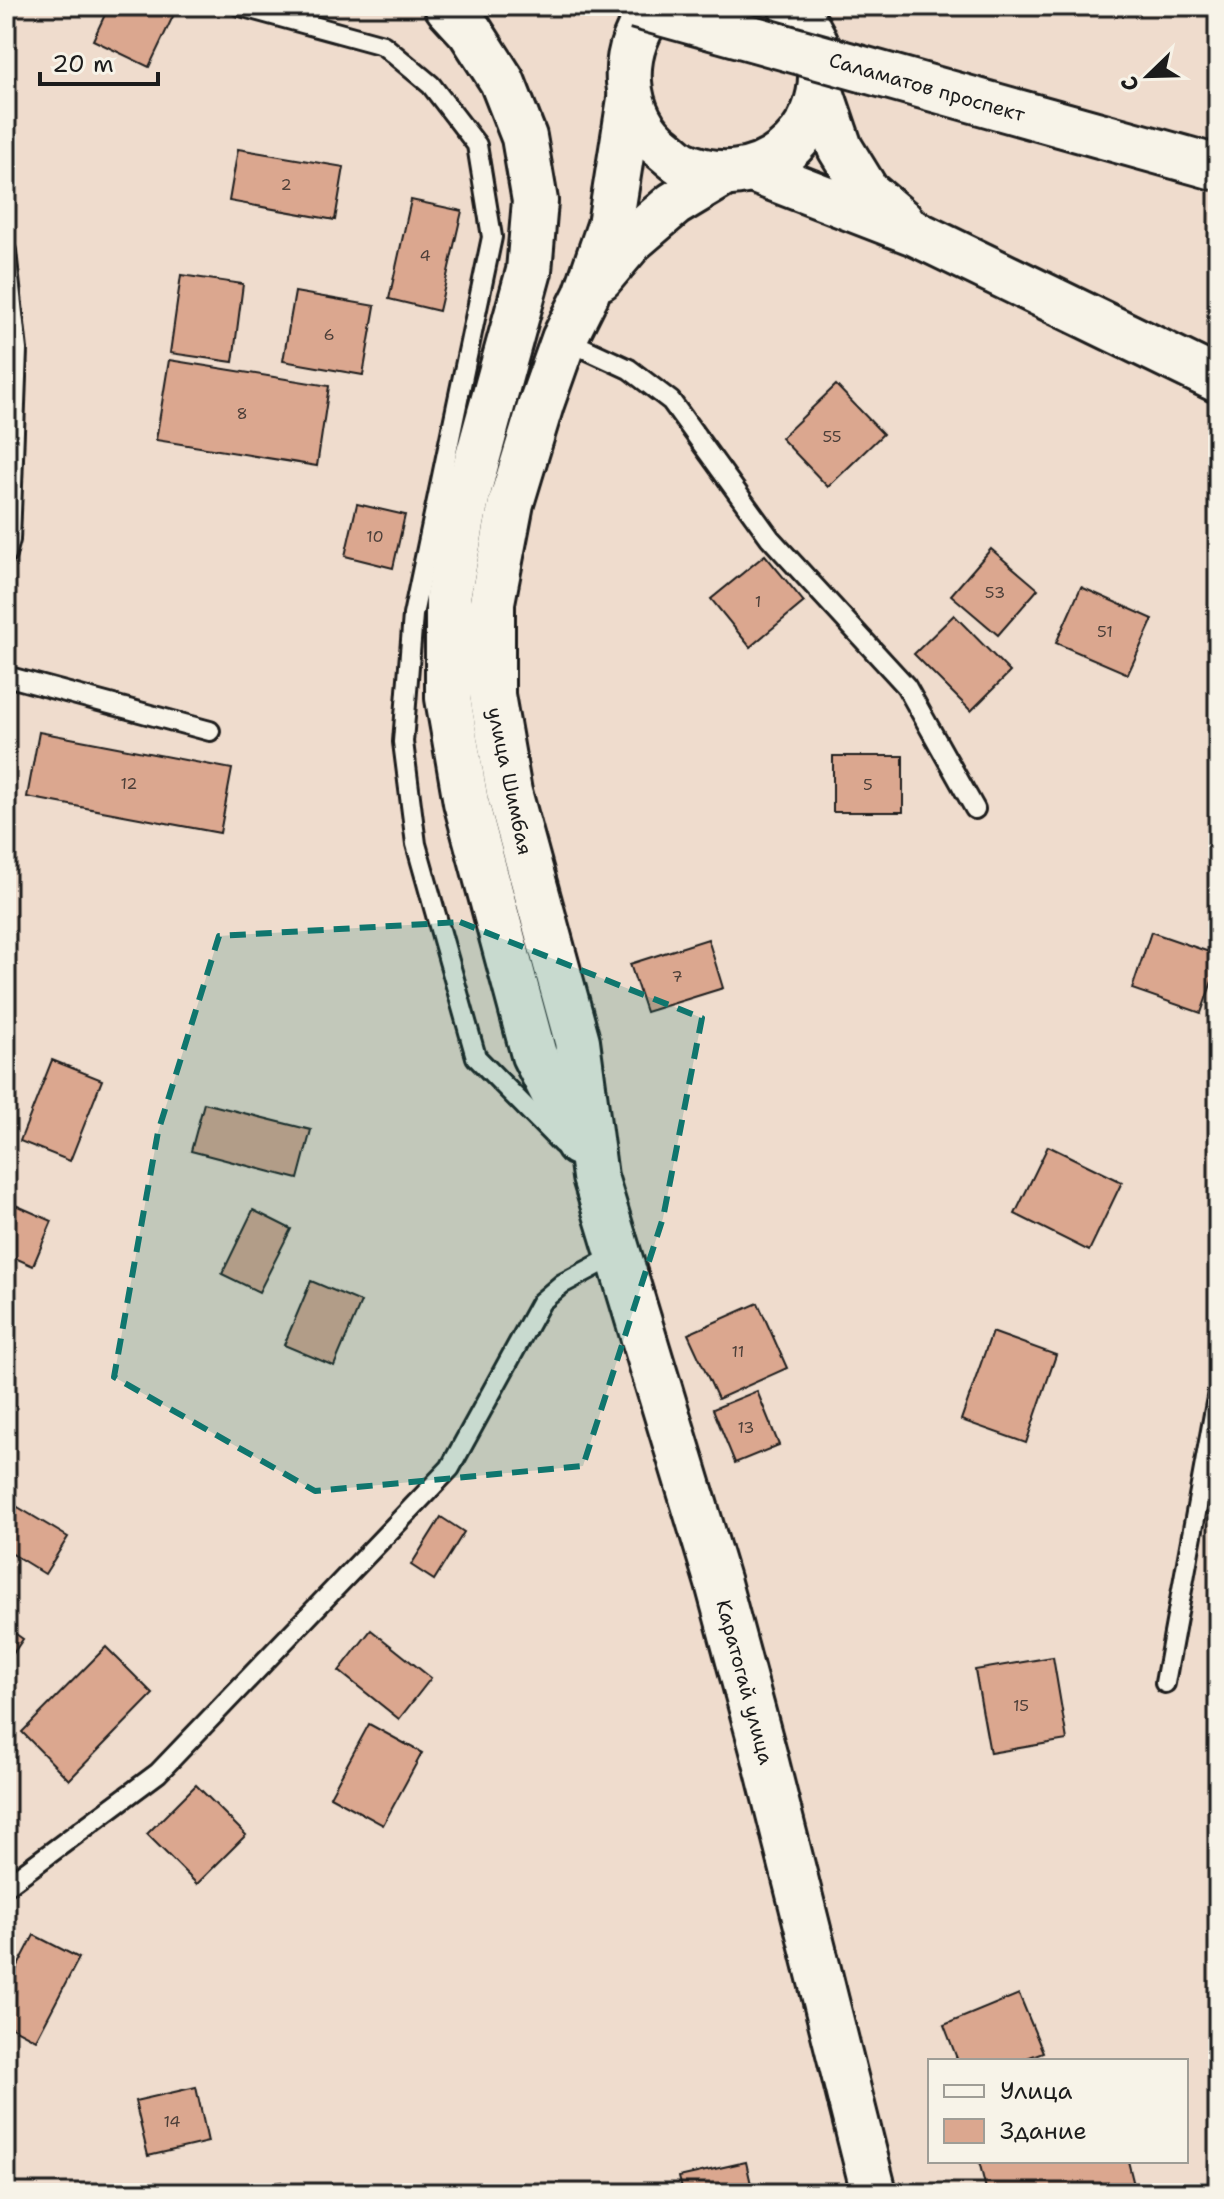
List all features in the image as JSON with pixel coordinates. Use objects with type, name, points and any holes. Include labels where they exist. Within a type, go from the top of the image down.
[{"type":"main road","points":[[447,6],[470,31],[502,81],[524,137],[535,201],[529,271],[468,493],[448,597],[448,698],[466,802],[534,1055],[595,1177]]},
{"type":"main road","name":"Саламатов проспект","points":[[636,6],[1218,168]]},
{"type":"main road","points":[[586,295],[610,225],[630,99],[628,68],[636,37],[659,6]]},
{"type":"main road","points":[[791,6],[809,29],[840,148],[867,192],[915,233]]},
{"type":"main road","points":[[586,295],[632,240],[674,204],[738,172],[785,154],[809,126],[820,74],[825,6]]},
{"type":"main road","points":[[630,99],[649,137],[683,164],[738,172],[915,233],[1218,380]]},
{"type":"main road","name":"улица Шимбая","points":[[586,295],[564,339],[511,503],[492,602],[492,695],[509,792],[577,1041],[595,1177]]},
{"type":"main road","name":"Каратогай улица","points":[[595,1177],[718,1583],[874,2193]]},
{"type":"lane","points":[[240,6],[383,45],[431,85],[477,145],[492,237],[413,615],[403,742],[416,844],[476,1057],[595,1177]]},
{"type":"lane","points":[[6,251],[17,350],[10,540],[6,555]]},
{"type":"lane","points":[[564,339],[629,369],[671,401],[770,538],[906,686],[975,809]]},
{"type":"lane","points":[[6,676],[210,731]]},
{"type":"lane","points":[[6,1886],[158,1773],[450,1468],[541,1302],[562,1284],[618,1254]]},
{"type":"lane","points":[[1165,1683],[1218,1392]]},
{"type":"highlighted area","points":[[460,922],[702,1018],[663,1218],[583,1466],[315,1491],[114,1377],[158,1132],[219,936]]},
{"type":"building","points":[[109,6],[168,6],[176,10],[149,67],[93,40]]},
{"type":"building","points":[[238,149],[344,167],[335,220],[229,201]]},
{"type":"building","points":[[411,200],[462,211],[439,311],[389,299]]},
{"type":"building","points":[[181,275],[243,284],[233,362],[170,353]]},
{"type":"building","points":[[295,292],[375,306],[363,375],[283,361]]},
{"type":"building","points":[[169,360],[329,386],[317,466],[156,440]]},
{"type":"building","points":[[836,385],[883,434],[828,487],[781,438]]},
{"type":"building","points":[[357,504],[405,515],[393,568],[345,556]]},
{"type":"building","points":[[991,549],[1038,589],[998,635],[951,595]]},
{"type":"building","points":[[765,555],[804,602],[750,647],[711,599]]},
{"type":"building","points":[[1081,587],[1153,619],[1128,674],[1056,643]]},
{"type":"building","points":[[954,615],[1010,672],[971,711],[914,654]]},
{"type":"building","points":[[39,732],[232,769],[220,833],[27,797]]},
{"type":"building","points":[[833,756],[903,756],[903,812],[833,812]]},
{"type":"building","points":[[1151,932],[1218,955],[1218,964],[1201,1013],[1132,989]]},
{"type":"building","points":[[708,939],[723,988],[646,1012],[630,964]]},
{"type":"building","points":[[52,1060],[102,1080],[70,1161],[20,1141]]},
{"type":"building","points":[[204,1103],[311,1130],[298,1179],[191,1151]]},
{"type":"building","points":[[1048,1146],[1122,1182],[1089,1251],[1015,1214]]},
{"type":"building","points":[[6,1201],[52,1221],[33,1266],[6,1254]]},
{"type":"building","points":[[253,1210],[291,1229],[259,1292],[222,1274]]},
{"type":"building","points":[[311,1281],[361,1302],[334,1366],[284,1345]]},
{"type":"building","points":[[758,1303],[787,1368],[718,1399],[688,1334]]},
{"type":"building","points":[[992,1332],[1056,1355],[1026,1443],[961,1420]]},
{"type":"building","points":[[757,1391],[779,1445],[735,1463],[713,1409]]},
{"type":"building","points":[[6,1500],[68,1537],[45,1574],[6,1550]]},
{"type":"building","points":[[441,1517],[464,1532],[434,1580],[411,1565]]},
{"type":"building","points":[[6,1627],[23,1639],[6,1664]]},
{"type":"building","points":[[371,1630],[431,1678],[399,1719],[339,1671]]},
{"type":"building","points":[[106,1647],[153,1694],[69,1780],[22,1732]]},
{"type":"building","points":[[1053,1657],[1067,1740],[990,1753],[975,1670]]},
{"type":"building","points":[[369,1724],[422,1753],[383,1825],[330,1796]]},
{"type":"building","points":[[196,1785],[246,1835],[197,1884],[147,1834]]},
{"type":"building","points":[[34,1935],[79,1958],[36,2040],[6,2024],[6,1989]]},
{"type":"building","points":[[1019,1994],[1043,2052],[1024,2059],[957,2059],[944,2025]]},
{"type":"building","points":[[196,2087],[208,2142],[148,2156],[135,2101]]},
{"type":"building","points":[[746,2162],[753,2193],[683,2193],[679,2177]]},
{"type":"building","points":[[980,2163],[1128,2163],[1136,2193],[987,2193]]},
{"type":"building","points":[[281,2182],[283,2193],[222,2193]]},
{"type":"building","points":[[156,2183],[158,2193],[115,2193],[114,2190]]}]
